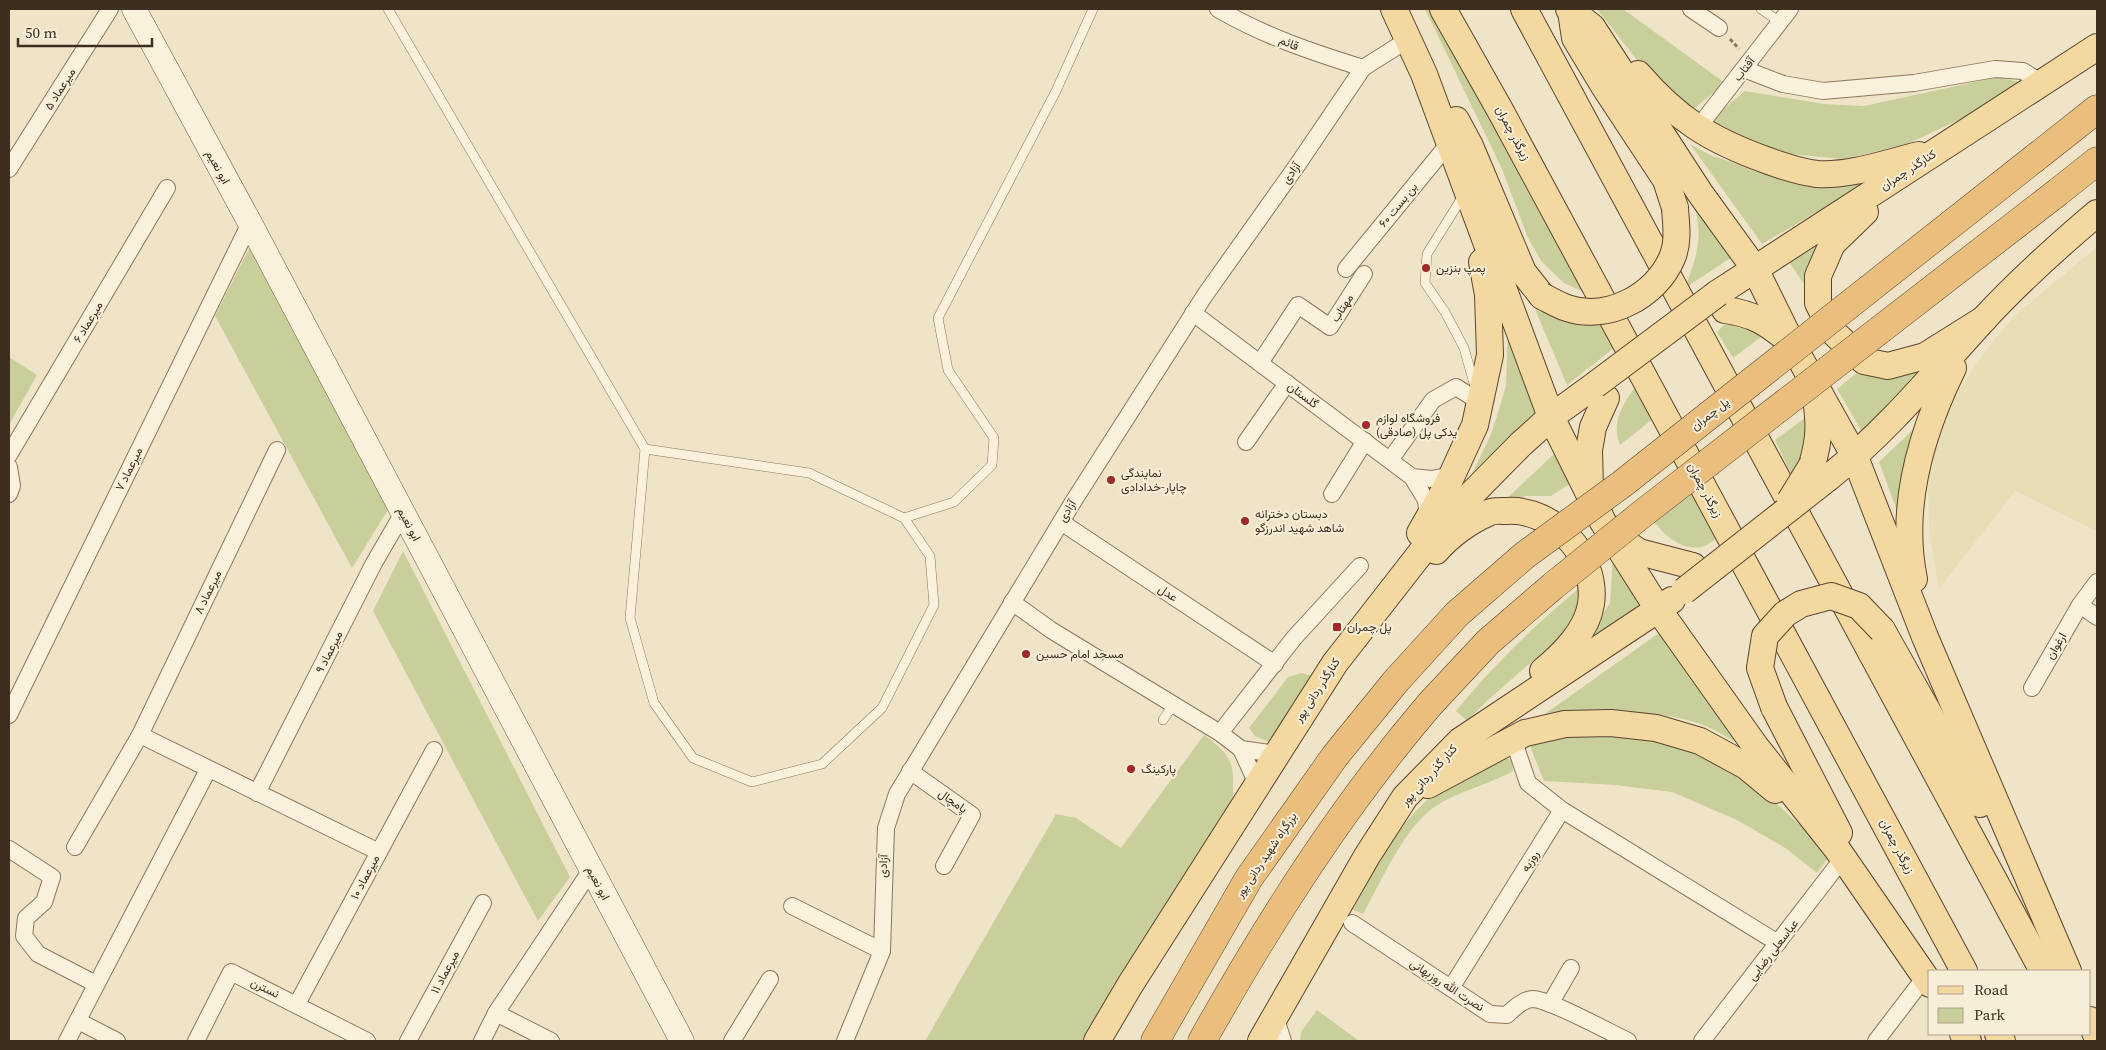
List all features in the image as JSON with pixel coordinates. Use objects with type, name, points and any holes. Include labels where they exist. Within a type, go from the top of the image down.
[{"type":"highway","name":"پل چمران","points":[[1396,682],[1457,614],[1525,555],[1622,484],[2097,109]]},
{"type":"highway","points":[[1202,1041],[1287,896],[1325,839],[1400,739],[1488,642],[1568,574],[2097,161]]},
{"type":"highway","name":"بزرگراه شهید ردانی پور","points":[[1155,1041],[1249,878],[1336,756],[1396,682]]},
{"type":"main road","name":"ابو نعیم","points":[[134,9],[250,223],[591,870],[674,1036]]},
{"type":"main road","points":[[1394,9],[1470,146],[1523,272],[1542,296],[1568,308],[1593,311],[1620,306],[1645,294],[1658,280],[1672,258],[1677,234],[1675,208],[1666,180],[1575,38],[1570,10]]},
{"type":"main road","name":"زیرگذر چمران","points":[[1443,9],[1510,127],[1963,970]]},
{"type":"main road","points":[[1524,9],[2042,970]]},
{"type":"main road","points":[[1570,10],[1592,27],[1700,193],[1755,269],[1792,344],[1855,457],[1925,637],[2068,970]]},
{"type":"main road","points":[[1409,39],[1450,142],[1551,417],[1609,532],[1658,609],[1756,747],[1840,853],[1927,980]]},
{"type":"main road","points":[[1603,46],[1626,62],[1662,101],[1697,129],[1733,148],[1779,165],[1817,174],[1852,172],[1939,151]]},
{"type":"main road","name":"کنارگذر چمران","points":[[1600,392],[1639,352],[1665,333],[1722,302],[1755,269],[2043,84],[2097,47]]},
{"type":"main road","points":[[1939,151],[1866,211],[1832,244],[1818,276],[1818,303],[1833,332],[1864,361],[1888,366],[1925,356],[1984,319]]},
{"type":"main road","points":[[1335,663],[1358,623],[1408,554],[1428,520],[1452,475],[1475,425],[1490,355],[1488,295],[1467,189]]},
{"type":"main road","points":[[1812,378],[1819,414],[1820,471],[1855,457],[1925,387],[1984,319],[2097,213]]},
{"type":"main road","points":[[1722,302],[1766,322],[1792,344]]},
{"type":"main road","points":[[1925,637],[1908,552],[1908,516],[1926,429],[1954,366],[1984,319]]},
{"type":"main road","points":[[1590,496],[1589,450],[1600,392]]},
{"type":"main road","name":"کنارگذر ردانی پور","points":[[1097,1041],[1130,985],[1335,663],[1448,518],[1521,444],[1551,417],[1600,392]]},
{"type":"main road","name":"کنار گذر ردانی پور","points":[[1261,1041],[1368,856],[1406,797],[1460,741],[1684,591],[1782,515],[1820,471]]},
{"type":"main road","points":[[1335,663],[1448,538],[1489,512],[1523,510],[1554,524],[1581,553],[1591,583],[1591,604],[1581,630],[1562,655],[1460,741]]},
{"type":"main road","points":[[1609,532],[1639,552],[1693,566],[1741,547]]},
{"type":"main road","points":[[1878,909],[1774,707],[1760,668],[1765,636],[1785,614],[1802,604],[1831,596],[1858,606],[1882,630],[2044,915]]},
{"type":"main road","points":[[1406,797],[1525,733],[1565,724],[1611,724],[1656,728],[1700,741],[1746,766],[1780,795],[1840,853]]},
{"type":"main road","points":[[2091,1022],[2097,1037]]},
{"type":"street","name":"میرعماد ۵","points":[[9,169],[110,9]]},
{"type":"street","name":"قائم","points":[[1218,9],[1240,22],[1298,48],[1363,68]]},
{"type":"street","points":[[1691,9],[1719,28]]},
{"type":"street","name":"آفتاب","points":[[1697,129],[1785,15]]},
{"type":"street","name":"آزادی","points":[[845,1041],[882,951],[886,828],[897,794],[1060,522],[1193,314],[1363,68],[1409,39]]},
{"type":"street","points":[[1747,64],[1783,84],[1822,91],[1914,83],[1995,69],[2023,70],[2043,84]]},
{"type":"street","name":"بن بست ۶۰","points":[[1346,269],[1450,142]]},
{"type":"street","name":"میرعماد ۶","points":[[9,455],[167,188]]},
{"type":"street","name":"میرعماد ۷","points":[[9,714],[250,223]]},
{"type":"street","name":"مهتاب","points":[[1260,363],[1298,305],[1330,327],[1364,274]]},
{"type":"street","name":"گلستان","points":[[1193,314],[1412,476]]},
{"type":"street","points":[[1246,442],[1287,384]]},
{"type":"street","points":[[1390,460],[1433,400],[1456,387],[1480,402]]},
{"type":"street","points":[[1332,494],[1365,441]]},
{"type":"street","name":"میرعماد ۸","points":[[75,847],[140,735],[277,450]]},
{"type":"street","points":[[9,467],[12,486],[9,494]]},
{"type":"street","points":[[1412,476],[1432,479],[1452,475]]},
{"type":"street","points":[[1412,476],[1426,500],[1428,520]]},
{"type":"street","name":"میرعماد ۹","points":[[257,794],[374,563],[403,513]]},
{"type":"street","name":"عدل","points":[[1060,522],[1275,664]]},
{"type":"street","points":[[1220,733],[1294,638],[1360,566]]},
{"type":"street","name":"ارغوان","points":[[2032,688],[2080,605],[2097,582]]},
{"type":"street","points":[[1012,602],[1051,630],[1220,733],[1241,749],[1257,784]]},
{"type":"street","points":[[2080,605],[2097,617]]},
{"type":"street","points":[[140,735],[257,794],[379,852]]},
{"type":"street","points":[[1513,739],[1528,782],[1562,810],[1778,943]]},
{"type":"street","points":[[1241,749],[1276,754]]},
{"type":"street","name":"میرعماد ۱۰","points":[[297,1004],[434,750]]},
{"type":"street","points":[[67,1041],[208,770]]},
{"type":"street","name":"پامچال","points":[[910,771],[972,815],[944,866]]},
{"type":"street","name":"روزبه","points":[[1451,988],[1562,810]]},
{"type":"street","points":[[9,850],[52,876],[44,902],[26,918],[24,936],[38,954],[96,984]]},
{"type":"street","name":"عباسعلی رضایی","points":[[1702,1041],[1778,943],[1840,853]]},
{"type":"street","points":[[482,1041],[496,1013],[591,870]]},
{"type":"street","name":"میرعماد ۱۱","points":[[408,1041],[483,903]]},
{"type":"street","points":[[792,906],[882,951]]},
{"type":"street","name":"نصرت الله روزبهانی","points":[[1352,923],[1490,1014],[1507,1015],[1518,1005],[1532,999],[1550,1004],[1628,1041]]},
{"type":"street","points":[[1550,1004],[1571,968]]},
{"type":"street","name":"نسترن","points":[[196,1041],[231,972],[367,1041]]},
{"type":"street","points":[[732,1041],[770,978]]},
{"type":"street","points":[[1876,1041],[1927,980]]},
{"type":"street","points":[[496,1013],[551,1041]]},
{"type":"street","points":[[1275,1016],[1283,1041]]},
{"type":"street","points":[[78,1021],[117,1041]]},
{"type":"lane","points":[[388,9],[645,449],[630,618],[654,703],[693,758],[752,782],[822,764],[882,708],[934,605],[930,556],[904,518],[809,473],[645,449]]},
{"type":"lane","points":[[904,518],[954,502],[992,465],[994,438],[948,370],[938,318],[1056,91],[1093,9]]},
{"type":"lane","points":[[1761,9],[1785,15]]},
{"type":"lane","points":[[1467,189],[1427,254],[1425,283],[1445,312],[1464,348],[1480,402]]},
{"type":"lane","points":[[1163,720],[1173,705]]},
{"type":"path","points":[[1719,28],[1747,64]]},
{"type":"shaded area","points":[[2097,247],[2097,531],[2015,491],[1939,589],[1929,532],[1928,480],[1938,436],[1958,392],[1986,350],[2014,316]]},
{"type":"green space","points":[[1425,9],[1431,9],[1590,295],[1564,283],[1542,262],[1528,238],[1502,169]]},
{"type":"green space","points":[[1597,9],[1623,9],[1725,83],[1685,116],[1652,79]]},
{"type":"green space","points":[[1998,77],[2019,82],[1963,118],[1905,145],[1844,159],[1789,154],[1703,126],[1745,91],[1824,104],[1864,106]]},
{"type":"green space","points":[[1690,144],[1710,155],[1777,177],[1880,175],[1762,244]]},
{"type":"green space","points":[[1691,195],[1735,255],[1685,288],[1694,263],[1699,232]]},
{"type":"green space","points":[[1842,224],[1810,293],[1789,262]]},
{"type":"green space","points":[[252,243],[389,508],[352,568],[215,316]]},
{"type":"green space","points":[[1544,304],[1599,322],[1614,348],[1567,385],[1535,309]]},
{"type":"green space","points":[[1740,324],[1765,334],[1733,358],[1717,332],[1724,325]]},
{"type":"green space","points":[[1508,325],[1540,412],[1471,476],[1492,432],[1506,386]]},
{"type":"green space","points":[[9,357],[37,375],[9,425]]},
{"type":"green space","points":[[1936,362],[1865,437],[1837,389],[1860,370]]},
{"type":"green space","points":[[1636,386],[1654,418],[1620,445],[1617,421],[1622,407]]},
{"type":"green space","points":[[1809,415],[1808,450],[1792,476],[1775,440]]},
{"type":"green space","points":[[1922,421],[1902,524],[1879,462]]},
{"type":"green space","points":[[1554,454],[1571,483],[1551,496],[1526,496],[1503,502]]},
{"type":"green space","points":[[1691,493],[1720,536],[1702,547],[1687,547],[1674,541],[1653,521]]},
{"type":"green space","points":[[403,551],[570,877],[538,921],[373,611]]},
{"type":"green space","points":[[1613,555],[1644,601],[1567,659],[1599,620],[1610,603]]},
{"type":"green space","points":[[1583,585],[1572,627],[1490,698],[1467,721],[1456,711],[1516,645]]},
{"type":"green space","points":[[1662,631],[1751,751],[1703,725],[1663,715],[1601,713],[1539,718]]},
{"type":"green space","points":[[1302,673],[1315,677],[1273,744],[1255,736],[1249,728],[1288,677]]},
{"type":"green space","points":[[1204,735],[1227,755],[1232,769],[1233,799],[1089,1041],[925,1041],[1056,814],[1076,818],[1121,848]]},
{"type":"green space","points":[[1579,735],[1637,736],[1667,742],[1694,751],[1720,763],[1766,795],[1830,855],[1817,873],[1787,849],[1737,820],[1672,792],[1615,785],[1544,781],[1530,746]]},
{"type":"green space","points":[[1500,755],[1512,760],[1513,771],[1450,798],[1433,808],[1412,829],[1402,843],[1363,914],[1353,910],[1388,848],[1421,806],[1449,783]]},
{"type":"green space","points":[[1317,1010],[1359,1041],[1300,1041],[1301,1032]]},
{"type":"place","name":"پمپ بنزین","points":[[1426,268]]},
{"type":"place","name":"فروشگاه لوازم یدکی پل (صادقی)","points":[[1366,425]]},
{"type":"place","name":"نمایندگی چاپار-خدادادی","points":[[1111,480]]},
{"type":"place","name":"دبستان دخترانه شاهد شهید اندرزگو","points":[[1245,521]]},
{"type":"place","name":"پل چمران","points":[[1337,627]]},
{"type":"place","name":"مسجد امام حسین","points":[[1026,654]]},
{"type":"place","name":"پارکینگ","points":[[1131,769]]}]
